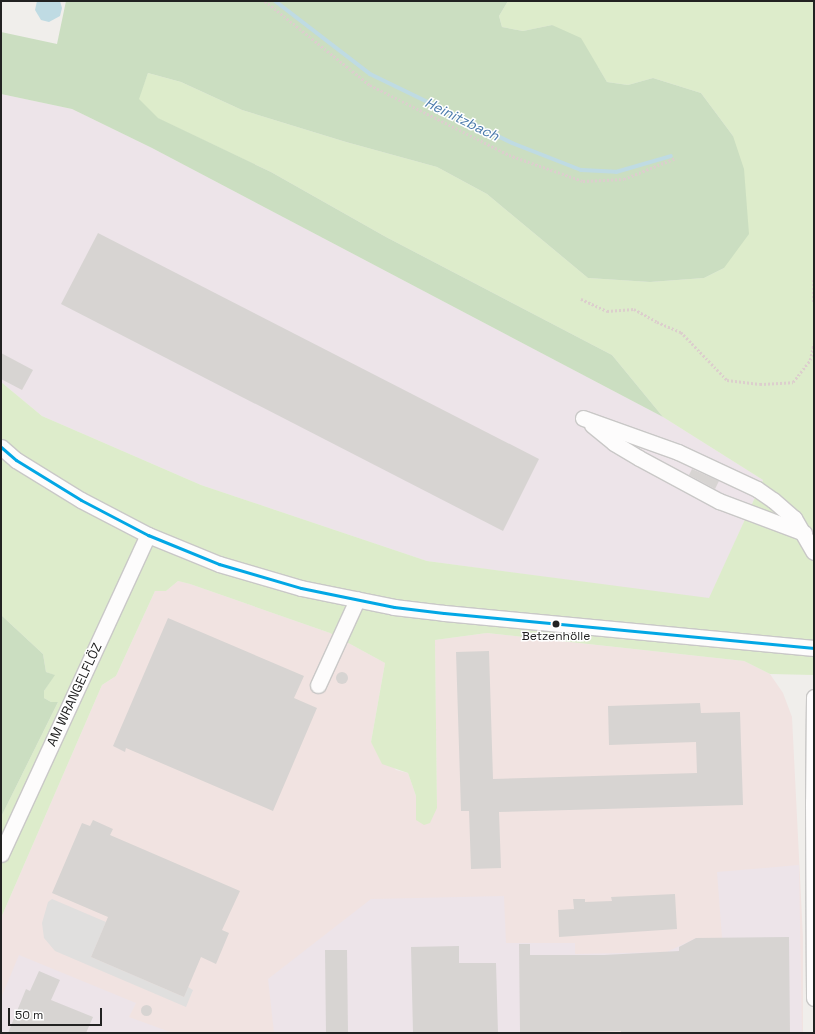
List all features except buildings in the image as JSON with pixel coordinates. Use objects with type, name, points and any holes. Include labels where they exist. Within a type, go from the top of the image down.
[{"type":"street","points":[[804,533],[738,509],[667,474],[614,443],[583,418],[678,452],[757,489],[773,500],[794,518],[804,533],[814,552]]},
{"type":"street","points":[[1,447],[16,460],[81,500],[148,535],[219,564],[301,588],[357,600],[452,614],[814,648]]},
{"type":"street","name":"AM WRANGELFLÖZ","points":[[1,854],[148,535]]},
{"type":"street","points":[[318,685],[357,600]]},
{"type":"street","points":[[814,697],[814,998]]},
{"type":"path","points":[[265,1],[370,85],[509,154],[583,181],[624,179],[676,158]]},
{"type":"path","points":[[814,280],[814,302]]},
{"type":"path","points":[[581,299],[606,311],[634,309],[657,322],[681,332],[727,380],[760,384],[793,382],[810,360],[814,343]]},
{"type":"shaded area","points":[[1,94],[72,109],[152,148],[663,417],[763,480],[709,599],[427,561],[201,485],[42,416],[1,382]]},
{"type":"shaded area","points":[[178,581],[330,633],[385,663],[371,742],[396,770],[408,773],[416,796],[416,820],[437,808],[435,640],[487,633],[744,661],[770,674],[783,693],[792,717],[803,937],[803,1033],[1,1033],[1,918],[102,685],[116,676],[155,591],[166,591]]},
{"type":"shaded area","points":[[799,865],[802,1033],[681,1033],[680,999],[595,1031],[595,1033],[274,1033],[268,979],[371,899],[504,896],[506,943],[575,943],[575,954],[667,952],[696,938],[722,938],[717,872]]},
{"type":"shaded area","points":[[52,899],[106,922],[91,957],[184,997],[188,987],[193,990],[186,1007],[55,951],[44,938],[42,923],[48,902]]},
{"type":"shaded area","points":[[19,955],[136,1003],[129,1017],[173,1033],[1,1033],[1,998]]},
{"type":"green space","points":[[66,1],[508,1],[499,16],[502,27],[523,31],[552,25],[581,38],[607,82],[628,85],[653,78],[701,93],[733,136],[744,169],[749,234],[724,268],[704,278],[650,282],[588,278],[487,194],[437,167],[346,142],[242,110],[181,82],[148,73],[139,99],[158,118],[271,172],[386,237],[612,355],[663,417],[152,148],[72,109],[1,94],[1,32],[57,44]]},
{"type":"green space","points":[[508,1],[814,1],[814,675],[770,674],[744,661],[487,633],[435,640],[437,808],[430,823],[424,825],[416,820],[416,796],[408,773],[382,764],[371,742],[385,663],[330,633],[178,581],[166,591],[155,591],[116,676],[102,685],[1,918],[1,817],[58,702],[51,702],[44,698],[44,691],[54,675],[46,672],[43,654],[1,615],[1,382],[42,416],[201,485],[427,561],[709,598],[763,480],[663,417],[612,355],[386,237],[271,172],[157,118],[138,99],[148,73],[181,82],[242,110],[346,142],[437,167],[487,194],[588,278],[650,282],[704,278],[724,268],[733,136],[701,93],[653,78],[628,85],[607,82],[598,67],[552,25],[523,31],[502,27],[499,16]]},
{"type":"green space","points":[[1,615],[43,654],[46,672],[55,675],[44,691],[44,698],[51,702],[58,702],[1,817]]},
{"type":"water","points":[[37,1],[60,1],[62,8],[60,16],[49,22],[41,20],[35,10]]},
{"type":"waterway","name":"Heinitzbach","points":[[275,1],[370,74],[512,143],[581,170],[616,172],[671,156]]},
{"type":"transit line","points":[[1,447],[16,460],[81,500],[148,535],[219,564],[301,588],[394,607],[444,613],[814,648]]},
{"type":"transit line","points":[[814,697],[814,998]]},
{"type":"place","name":"Betzenhölle","points":[[556,624]]}]
